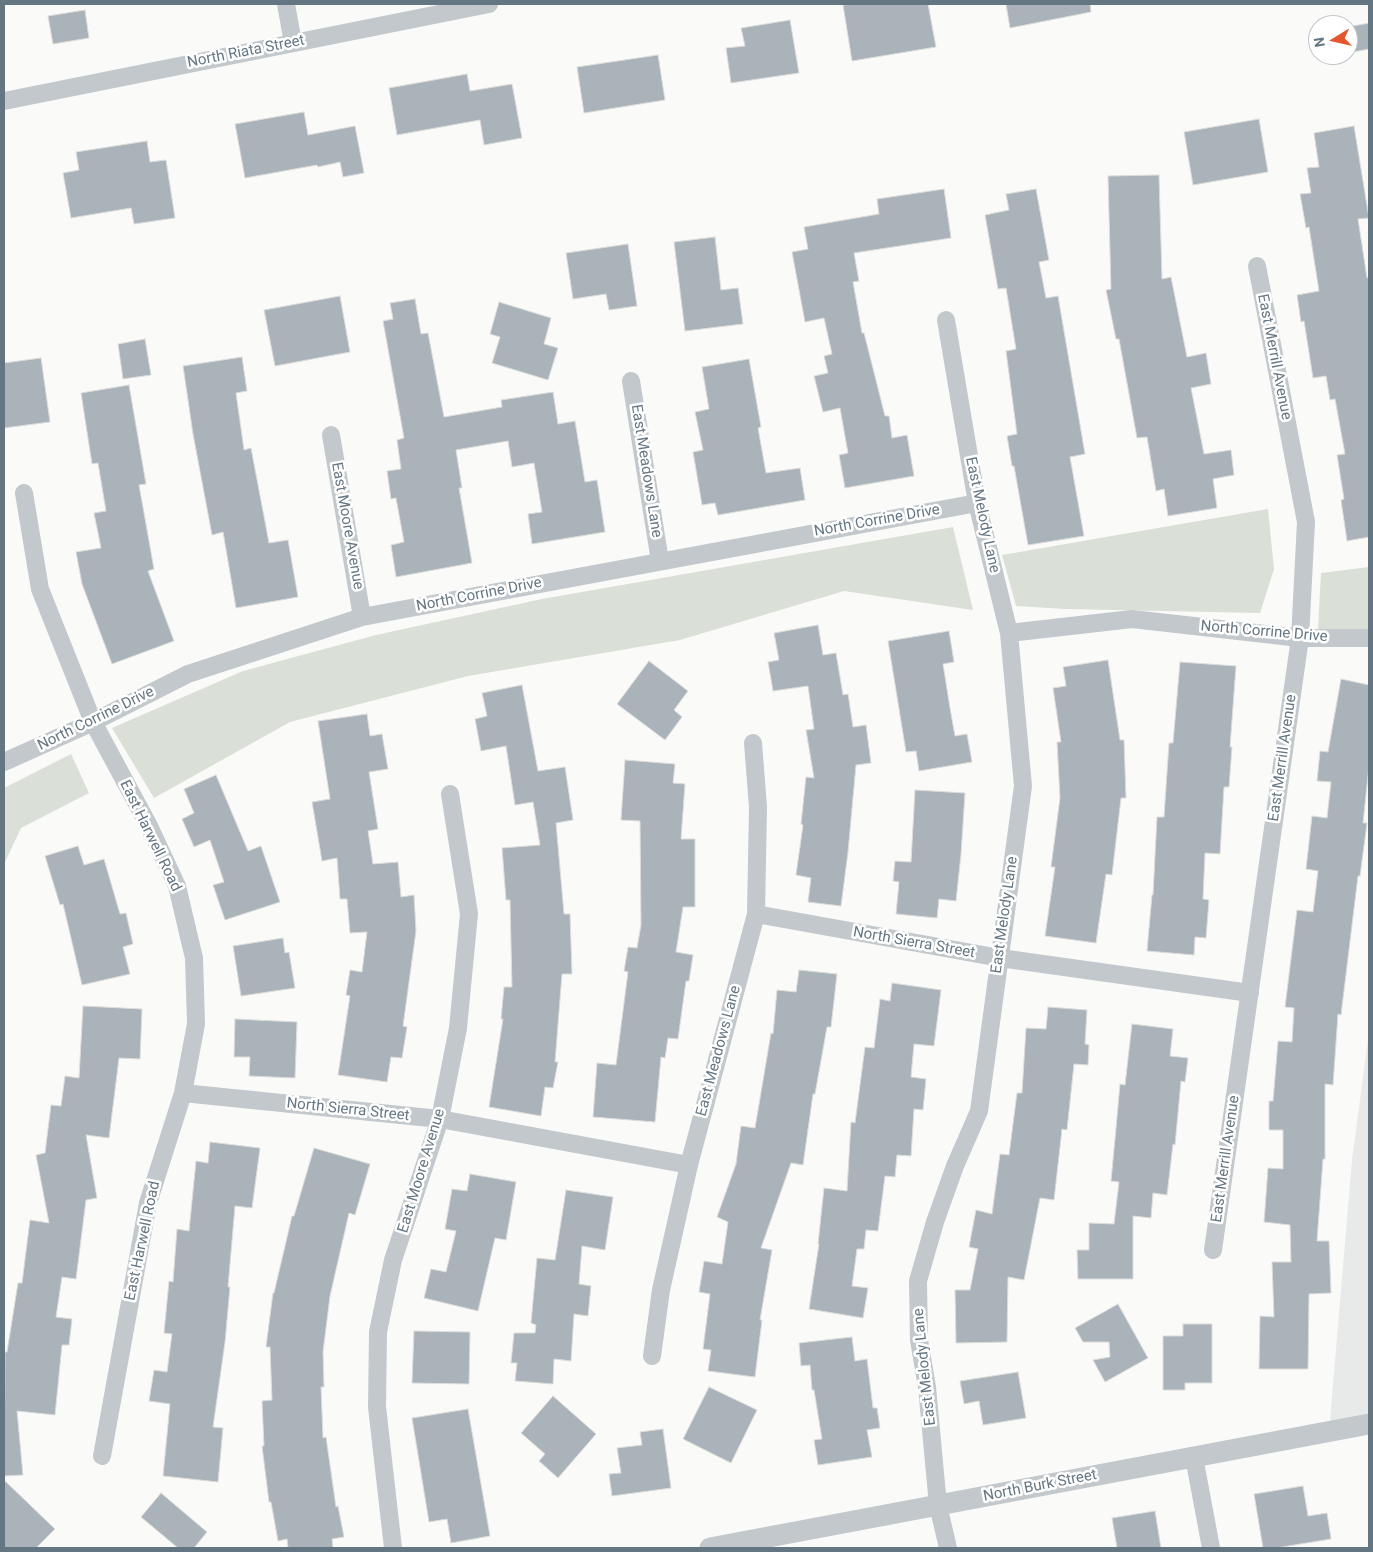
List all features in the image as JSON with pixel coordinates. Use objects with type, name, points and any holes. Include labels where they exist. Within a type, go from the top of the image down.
[{"type":"street","points":[[286,4],[293,43]]},
{"type":"street","name":"North Riata Street","points":[[4,101],[489,4]]},
{"type":"street","name":"East Merrill Avenue","points":[[1213,1250],[1300,638],[1306,522],[1257,266]]},
{"type":"street","name":"East Melody Lane","points":[[946,320],[977,503],[1010,633],[1023,786],[979,1111],[955,1166],[918,1281],[919,1340],[927,1387],[938,1505],[948,1548]]},
{"type":"street","name":"East Meadows Lane","points":[[631,381],[660,561]]},
{"type":"street","name":"East Moore Avenue","points":[[331,435],[362,617]]},
{"type":"street","name":"East Harwell Road","points":[[24,493],[40,589],[93,722],[149,826],[177,886],[194,958],[196,1024],[183,1093],[148,1203],[102,1456]]},
{"type":"street","name":"North Corrine Drive","points":[[4,762],[93,722],[188,674],[362,617],[977,503]]},
{"type":"street","name":"North Corrine Drive","points":[[1010,633],[1132,619],[1300,638],[1369,638]]},
{"type":"street","name":"East Meadows Lane","points":[[652,1356],[661,1290],[689,1165],[756,914],[758,807],[753,743]]},
{"type":"street","name":"East Moore Avenue","points":[[393,1548],[376,1407],[378,1332],[393,1260],[440,1119],[458,1028],[469,914],[450,794]]},
{"type":"street","name":"North Sierra Street","points":[[756,914],[1000,958],[1250,993]]},
{"type":"street","name":"North Sierra Street","points":[[183,1093],[440,1119],[689,1165]]},
{"type":"street","name":"North Burk Street","points":[[710,1548],[1369,1424]]},
{"type":"street","points":[[1194,1457],[1211,1548]]},
{"type":"shaded area","points":[[1268,509],[1274,569],[1260,613],[1065,609],[1016,606],[1002,555]]},
{"type":"shaded area","points":[[953,527],[973,610],[844,591],[680,640],[468,676],[290,722],[154,798],[112,728],[243,671],[376,635],[542,599]]},
{"type":"shaded area","points":[[1369,567],[1369,630],[1318,630],[1321,573]]},
{"type":"shaded area","points":[[71,754],[89,793],[21,828],[4,864],[4,788]]},
{"type":"shaded area","points":[[1369,1032],[1369,1424],[1329,1432],[1352,1160]]},
{"type":"building","points":[[928,4],[936,47],[852,61],[843,5]]},
{"type":"building","points":[[1006,4],[1090,4],[1091,12],[1010,28]]},
{"type":"building","points":[[85,10],[89,38],[53,44],[48,16]]},
{"type":"building","points":[[790,20],[799,73],[731,83],[726,48],[745,46],[741,28]]},
{"type":"building","points":[[1369,23],[1369,49],[1358,51],[1358,25]]},
{"type":"building","points":[[658,55],[665,100],[584,113],[577,67]]},
{"type":"building","points":[[467,74],[470,91],[512,84],[522,138],[484,145],[480,120],[397,135],[389,88]]},
{"type":"building","points":[[304,112],[308,135],[355,126],[364,173],[343,177],[340,162],[245,178],[235,124]]},
{"type":"building","points":[[1259,119],[1268,172],[1193,185],[1184,132]]},
{"type":"building","points":[[1354,126],[1369,218],[1358,219],[1367,278],[1369,277],[1369,537],[1347,541],[1341,500],[1344,499],[1337,455],[1345,454],[1335,399],[1330,400],[1326,376],[1313,378],[1304,321],[1301,322],[1297,295],[1319,291],[1309,227],[1306,228],[1300,194],[1311,193],[1307,168],[1319,167],[1314,133]]},
{"type":"building","points":[[147,141],[150,162],[166,160],[175,218],[134,224],[131,208],[71,218],[63,173],[79,170],[76,152]]},
{"type":"building","points":[[1159,175],[1162,279],[1171,277],[1187,357],[1206,353],[1211,384],[1191,388],[1204,454],[1231,450],[1234,475],[1213,479],[1217,508],[1168,516],[1164,489],[1156,491],[1147,437],[1137,438],[1119,339],[1116,339],[1106,290],[1111,289],[1108,176]]},
{"type":"building","points":[[944,189],[951,238],[854,253],[859,281],[853,282],[862,333],[864,333],[885,416],[889,416],[892,438],[907,435],[914,476],[845,488],[839,455],[848,453],[840,408],[823,412],[814,376],[828,373],[824,356],[832,354],[824,318],[805,322],[792,252],[808,249],[804,227],[879,214],[877,199]]},
{"type":"building","points":[[1036,189],[1049,260],[1039,262],[1046,298],[1058,296],[1085,454],[1070,457],[1084,536],[1028,545],[1007,436],[1017,434],[1006,351],[1016,349],[1006,288],[998,289],[985,215],[1009,210],[1006,194]]},
{"type":"building","points":[[715,237],[721,290],[738,288],[743,324],[685,331],[674,242]]},
{"type":"building","points":[[628,244],[637,306],[609,310],[606,294],[573,299],[566,253]]},
{"type":"building","points":[[340,296],[350,352],[275,366],[264,310]]},
{"type":"building","points":[[415,299],[421,334],[428,333],[444,417],[502,407],[501,400],[553,392],[558,424],[575,421],[585,482],[597,480],[605,532],[532,544],[528,514],[542,512],[534,463],[512,467],[508,441],[456,450],[462,488],[459,488],[472,563],[396,577],[391,545],[404,542],[396,498],[391,499],[387,471],[401,469],[397,440],[404,438],[383,321],[393,319],[390,303]]},
{"type":"building","points":[[499,302],[551,318],[544,344],[558,348],[548,380],[492,363],[500,337],[490,334]]},
{"type":"building","points":[[145,339],[151,375],[123,379],[118,344]]},
{"type":"building","points":[[242,357],[247,391],[236,393],[244,450],[251,448],[269,543],[288,540],[298,597],[236,608],[223,532],[212,535],[193,434],[183,366]]},
{"type":"building","points":[[41,358],[50,422],[4,428],[4,363]]},
{"type":"building","points":[[749,359],[761,427],[758,428],[766,473],[800,468],[805,500],[718,515],[715,503],[702,505],[693,452],[703,450],[695,412],[709,409],[702,367]]},
{"type":"building","points":[[129,385],[146,484],[139,485],[154,569],[148,571],[174,641],[112,664],[82,584],[76,552],[101,548],[94,513],[106,511],[98,463],[92,464],[81,393]]},
{"type":"building","points":[[818,625],[823,655],[836,653],[843,695],[848,694],[853,727],[866,725],[871,763],[856,765],[841,906],[808,902],[811,878],[796,875],[803,825],[801,824],[806,777],[814,778],[806,730],[814,729],[808,686],[773,691],[768,662],[779,660],[774,633]]},
{"type":"building","points":[[949,631],[954,662],[943,664],[950,708],[955,736],[967,734],[972,762],[919,771],[916,751],[906,752],[888,641]]},
{"type":"building","points":[[1108,660],[1120,740],[1124,740],[1126,798],[1121,798],[1112,875],[1106,874],[1096,943],[1045,936],[1055,867],[1051,867],[1060,798],[1057,742],[1061,742],[1053,688],[1066,686],[1063,667]]},
{"type":"building","points":[[649,661],[688,691],[674,710],[682,717],[665,740],[617,704]]},
{"type":"building","points":[[1180,662],[1236,666],[1229,787],[1224,787],[1220,854],[1205,853],[1203,899],[1209,900],[1206,938],[1195,937],[1194,955],[1147,951],[1153,895],[1157,817],[1164,817],[1169,743],[1173,743]]},
{"type":"building","points":[[1341,679],[1369,685],[1369,766],[1363,823],[1367,823],[1360,876],[1358,876],[1341,1015],[1338,1014],[1333,1085],[1325,1084],[1325,1159],[1323,1159],[1317,1241],[1329,1241],[1331,1293],[1309,1294],[1308,1369],[1259,1369],[1260,1316],[1274,1317],[1272,1262],[1291,1262],[1290,1225],[1264,1222],[1268,1168],[1283,1169],[1283,1130],[1269,1130],[1269,1101],[1273,1101],[1278,1041],[1292,1042],[1294,1008],[1285,1007],[1297,910],[1313,912],[1318,871],[1306,869],[1312,816],[1327,818],[1331,782],[1317,781],[1320,751],[1328,752]]},
{"type":"building","points":[[522,685],[538,771],[565,767],[573,820],[556,823],[564,914],[570,914],[572,974],[562,974],[555,1062],[558,1062],[553,1088],[545,1087],[541,1116],[489,1107],[503,1019],[501,1019],[504,987],[512,987],[510,900],[506,900],[502,848],[540,845],[533,802],[515,805],[506,746],[481,751],[475,719],[487,716],[482,693]]},
{"type":"building","points":[[367,714],[370,736],[382,734],[388,769],[369,772],[378,829],[368,831],[373,864],[398,862],[401,897],[414,895],[416,931],[403,1026],[407,1027],[402,1058],[391,1057],[387,1082],[338,1075],[350,996],[346,995],[350,970],[362,972],[367,932],[350,933],[347,899],[340,899],[337,858],[322,861],[312,802],[330,799],[318,721]]},
{"type":"building","points":[[625,760],[675,764],[673,783],[685,784],[681,839],[695,839],[695,907],[683,907],[676,952],[693,955],[689,981],[686,981],[678,1039],[668,1038],[665,1058],[661,1057],[655,1122],[593,1117],[597,1063],[616,1065],[628,972],[624,971],[628,947],[637,948],[641,925],[640,821],[621,820]]},
{"type":"building","points":[[216,775],[248,851],[261,846],[280,902],[225,920],[213,885],[224,882],[210,840],[194,847],[182,819],[194,813],[184,789]]},
{"type":"building","points":[[915,790],[965,793],[956,901],[939,899],[937,918],[896,914],[899,882],[893,881],[895,861],[911,862]]},
{"type":"building","points":[[78,846],[84,865],[104,859],[120,914],[126,913],[133,944],[123,947],[130,974],[82,985],[63,904],[60,905],[45,856]]},
{"type":"building","points":[[283,938],[285,953],[289,952],[295,988],[241,996],[233,946]]},
{"type":"building","points":[[799,970],[837,974],[831,1027],[827,1027],[815,1094],[813,1094],[803,1165],[791,1163],[761,1248],[772,1250],[760,1320],[762,1320],[755,1377],[708,1371],[711,1350],[703,1349],[710,1294],[699,1292],[704,1261],[722,1264],[728,1222],[717,1217],[736,1164],[741,1126],[755,1128],[771,1033],[773,1034],[777,990],[796,992]]},
{"type":"building","points":[[892,983],[941,990],[934,1046],[914,1044],[911,1077],[926,1079],[923,1110],[914,1109],[911,1156],[897,1155],[895,1177],[885,1176],[878,1231],[866,1230],[864,1249],[857,1249],[852,1286],[868,1288],[863,1318],[809,1309],[819,1244],[824,1188],[847,1191],[851,1122],[855,1123],[865,1047],[874,1048],[880,999],[890,1001]]},
{"type":"building","points":[[83,1006],[142,1009],[140,1059],[119,1058],[109,1138],[86,1135],[97,1198],[86,1200],[76,1279],[62,1277],[56,1317],[72,1319],[69,1345],[62,1345],[55,1415],[17,1411],[23,1475],[4,1476],[5,1352],[7,1352],[18,1283],[22,1283],[30,1220],[49,1223],[36,1155],[45,1153],[51,1105],[61,1106],[65,1076],[79,1078]]},
{"type":"building","points":[[1048,1007],[1087,1010],[1085,1044],[1089,1045],[1088,1065],[1074,1064],[1067,1130],[1062,1129],[1054,1200],[1040,1198],[1024,1280],[1008,1277],[1007,1342],[956,1343],[955,1290],[970,1290],[978,1249],[969,1247],[976,1210],[992,1214],[1000,1154],[1009,1155],[1017,1093],[1022,1093],[1026,1028],[1046,1029]]},
{"type":"building","points":[[235,1019],[297,1022],[295,1078],[249,1076],[250,1057],[234,1057]]},
{"type":"building","points":[[1132,1024],[1173,1029],[1170,1056],[1188,1058],[1185,1082],[1181,1081],[1175,1145],[1173,1144],[1167,1195],[1153,1193],[1151,1218],[1133,1216],[1133,1279],[1078,1279],[1077,1250],[1089,1250],[1089,1223],[1114,1224],[1119,1182],[1111,1181],[1120,1084],[1125,1085]]},
{"type":"building","points":[[210,1142],[260,1148],[252,1208],[235,1206],[225,1342],[213,1427],[223,1428],[218,1482],[163,1476],[170,1404],[149,1401],[154,1370],[167,1372],[172,1334],[164,1333],[169,1281],[173,1282],[177,1229],[189,1231],[196,1161],[208,1163]]},
{"type":"building","points":[[314,1148],[370,1164],[355,1215],[349,1213],[330,1296],[323,1352],[324,1387],[321,1387],[323,1438],[326,1437],[336,1507],[338,1506],[344,1537],[332,1539],[333,1548],[288,1548],[287,1539],[278,1541],[271,1502],[269,1502],[262,1446],[264,1446],[262,1401],[272,1400],[270,1347],[266,1347],[273,1293],[292,1216],[294,1216]]},
{"type":"building","points":[[470,1174],[516,1182],[506,1240],[495,1238],[478,1311],[424,1298],[431,1269],[446,1272],[456,1231],[445,1229],[452,1189],[467,1191]]},
{"type":"building","points":[[566,1190],[613,1197],[605,1250],[582,1246],[579,1284],[591,1286],[588,1316],[574,1314],[571,1361],[554,1359],[553,1384],[515,1381],[517,1363],[511,1363],[514,1333],[535,1333],[536,1325],[531,1323],[537,1258],[555,1260]]},
{"type":"building","points":[[1118,1304],[1148,1358],[1105,1382],[1093,1360],[1110,1357],[1109,1342],[1083,1342],[1075,1328]]},
{"type":"building","points":[[1183,1324],[1212,1324],[1212,1383],[1185,1383],[1185,1390],[1163,1390],[1163,1336],[1183,1336]]},
{"type":"building","points":[[414,1331],[470,1332],[469,1384],[412,1383]]},
{"type":"building","points":[[852,1337],[855,1361],[867,1359],[873,1408],[877,1408],[880,1428],[867,1430],[872,1457],[818,1465],[814,1440],[822,1439],[814,1390],[812,1390],[810,1365],[801,1366],[799,1343]]},
{"type":"building","points":[[1018,1372],[1026,1418],[983,1425],[979,1401],[964,1404],[960,1381]]},
{"type":"building","points":[[709,1387],[757,1410],[731,1463],[683,1439]]},
{"type":"building","points":[[553,1396],[596,1434],[558,1478],[539,1461],[545,1454],[521,1433]]},
{"type":"building","points":[[468,1409],[490,1536],[451,1543],[447,1519],[429,1522],[412,1418]]},
{"type":"building","points":[[663,1429],[671,1488],[612,1496],[609,1474],[621,1473],[617,1448],[642,1445],[640,1432]]},
{"type":"building","points":[[4,1480],[55,1529],[36,1548],[4,1548]]},
{"type":"building","points":[[1303,1486],[1308,1516],[1327,1513],[1331,1539],[1276,1548],[1263,1548],[1254,1494]]},
{"type":"building","points":[[161,1493],[207,1532],[194,1548],[178,1548],[141,1517]]},
{"type":"building","points":[[1155,1511],[1161,1548],[1117,1548],[1112,1518]]}]
